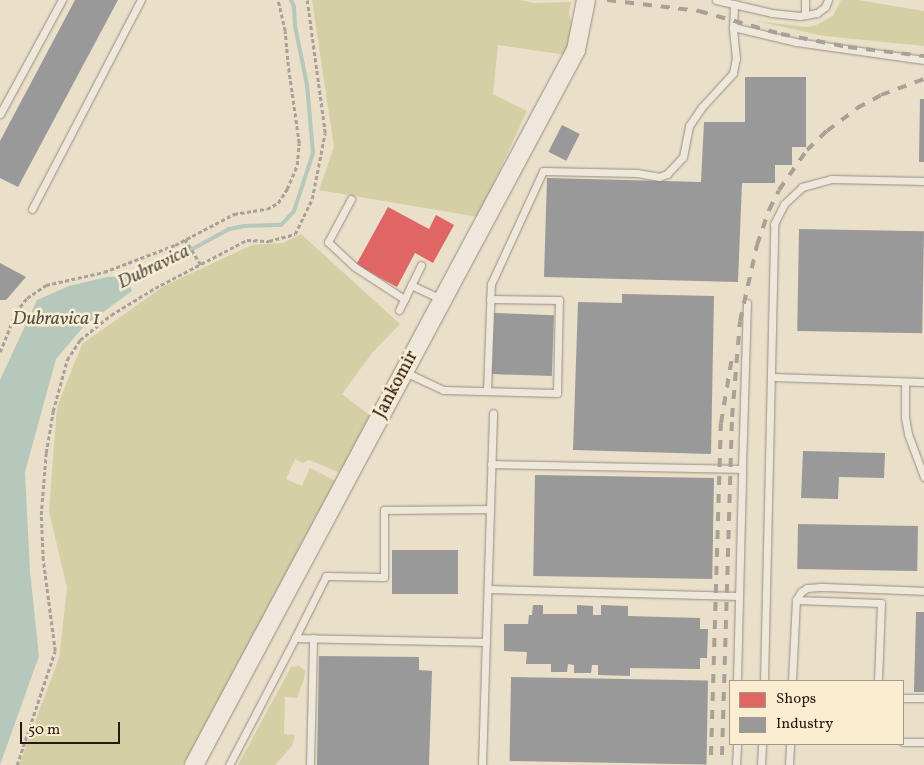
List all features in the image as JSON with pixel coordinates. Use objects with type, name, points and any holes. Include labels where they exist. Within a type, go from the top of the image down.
[{"type":"street","name":"Jankomir","points":[[194,765],[576,50],[586,0]]},
{"type":"lane","points":[[0,114],[62,0]]},
{"type":"lane","points":[[32,209],[141,0]]},
{"type":"lane","points":[[716,0],[772,12],[805,15],[817,12],[825,7],[828,0]]},
{"type":"lane","points":[[805,0],[805,15]]},
{"type":"lane","points":[[487,391],[491,284],[543,171],[637,173],[658,176],[667,174],[683,157],[689,126],[702,107],[733,73],[736,58],[733,26],[734,4]]},
{"type":"lane","points":[[733,26],[796,42],[924,60]]},
{"type":"lane","points":[[764,680],[774,224],[784,204],[802,187],[831,179],[924,181]]},
{"type":"lane","points":[[351,199],[328,242],[355,267],[404,299]]},
{"type":"lane","points":[[399,310],[421,265]]},
{"type":"lane","points":[[411,285],[443,300]]},
{"type":"lane","points":[[405,372],[443,390],[557,393],[559,300],[490,299]]},
{"type":"lane","points":[[737,680],[747,303]]},
{"type":"lane","points":[[772,377],[924,382]]},
{"type":"lane","points":[[905,382],[905,418],[908,434],[924,477]]},
{"type":"lane","points":[[482,765],[493,413]]},
{"type":"lane","points":[[491,464],[742,469]]},
{"type":"lane","points":[[229,765],[326,576],[384,578],[384,510],[490,508]]},
{"type":"lane","points":[[792,680],[796,600],[801,592],[808,588],[924,590]]},
{"type":"lane","points":[[488,590],[738,596]]},
{"type":"lane","points":[[796,600],[881,603],[878,680]]},
{"type":"lane","points":[[295,638],[486,642]]},
{"type":"lane","points":[[310,765],[313,638]]},
{"type":"lane","points":[[904,698],[924,698]]},
{"type":"lane","points":[[904,742],[924,742]]},
{"type":"lane","points":[[736,745],[736,765]]},
{"type":"lane","points":[[761,765],[762,745]]},
{"type":"lane","points":[[789,765],[790,745]]},
{"type":"path","points":[[0,352],[16,312],[27,298],[46,285],[104,272],[185,239],[234,214],[267,209],[278,203],[287,189],[297,165],[299,143],[285,31],[278,0]]},
{"type":"path","points":[[17,765],[55,651],[42,560],[41,515],[46,453],[53,412],[67,360],[80,340],[111,315],[155,288],[247,240],[268,241],[295,234],[312,198],[325,133],[307,0]]},
{"type":"path","points":[[185,239],[200,265]]},
{"type":"shaded area","points":[[312,0],[520,0],[534,3],[571,2],[569,14],[573,27],[567,55],[498,45],[493,94],[527,111],[478,217],[319,190],[334,147]]},
{"type":"shaded area","points":[[841,0],[858,0],[924,11],[924,46],[824,36],[756,21],[806,27],[816,25],[833,16]]},
{"type":"shaded area","points":[[301,234],[400,324],[372,353],[342,394],[373,418],[343,474],[309,460],[303,463],[295,459],[286,479],[302,486],[310,468],[338,482],[183,765],[19,765],[59,658],[67,588],[49,511],[57,407],[82,344],[164,286],[252,245],[283,243]]},
{"type":"shaded area","points":[[299,666],[305,671],[297,698],[285,697],[284,734],[295,735],[292,746],[275,765],[238,765],[291,667]]},
{"type":"water","name":"Dubravica 1","points":[[126,276],[132,291],[84,326],[56,359],[25,472],[30,572],[39,656],[0,765],[0,380],[37,300],[69,286],[107,277]]},
{"type":"building: Shops","points":[[388,207],[429,229],[436,215],[454,225],[433,263],[415,253],[397,287],[356,265]]},
{"type":"building: Industry","points":[[75,0],[118,0],[18,187],[0,178],[0,141]]},
{"type":"building: Industry","points":[[745,77],[806,77],[806,147],[792,147],[792,165],[775,165],[775,183],[742,183],[738,282],[544,277],[547,178],[701,182],[704,122],[745,122]]},
{"type":"building: Industry","points":[[920,99],[924,99],[924,162],[919,162]]},
{"type":"building: Industry","points":[[562,125],[580,134],[566,161],[548,152]]},
{"type":"building: Industry","points":[[799,229],[924,231],[922,333],[797,331]]},
{"type":"building: Industry","points":[[0,263],[26,277],[6,300],[0,300]]},
{"type":"building: Industry","points":[[622,294],[714,296],[711,454],[573,450],[578,302],[622,303]]},
{"type":"building: Industry","points":[[493,313],[554,315],[552,376],[491,374]]},
{"type":"building: Industry","points":[[803,451],[885,453],[884,478],[839,477],[838,499],[801,498]]},
{"type":"building: Industry","points":[[535,475],[714,478],[712,579],[533,576]]},
{"type":"building: Industry","points":[[798,524],[918,526],[917,571],[797,569]]},
{"type":"building: Industry","points":[[392,550],[458,550],[458,594],[392,594]]},
{"type":"building: Industry","points":[[533,605],[543,605],[543,614],[577,614],[577,605],[593,606],[593,615],[601,615],[601,605],[628,606],[628,616],[700,618],[700,629],[708,629],[707,658],[700,658],[700,669],[630,668],[630,676],[598,675],[598,665],[592,665],[591,673],[574,673],[574,665],[568,664],[567,672],[551,672],[551,664],[526,664],[527,652],[504,651],[504,624],[528,624],[529,615],[532,615]]},
{"type":"building: Industry","points":[[916,612],[924,612],[924,692],[914,692]]},
{"type":"building: Industry","points":[[319,656],[419,657],[419,670],[432,671],[429,765],[317,765]]},
{"type":"building: Industry","points":[[511,677],[708,680],[707,764],[510,761]]},
{"type":"waterway","name":"Dubravica","points":[[126,285],[229,229],[245,226],[281,225],[294,211],[313,153],[307,85],[295,26],[294,7],[291,0]]},
{"type":"railway","points":[[607,0],[699,11],[781,34],[848,47],[924,56]]},
{"type":"railway","points":[[722,755],[732,417],[740,321],[757,245],[769,210],[779,190],[807,150],[827,131],[857,108],[881,95],[924,79]]},
{"type":"railway","points":[[711,755],[721,423],[732,357]]}]
